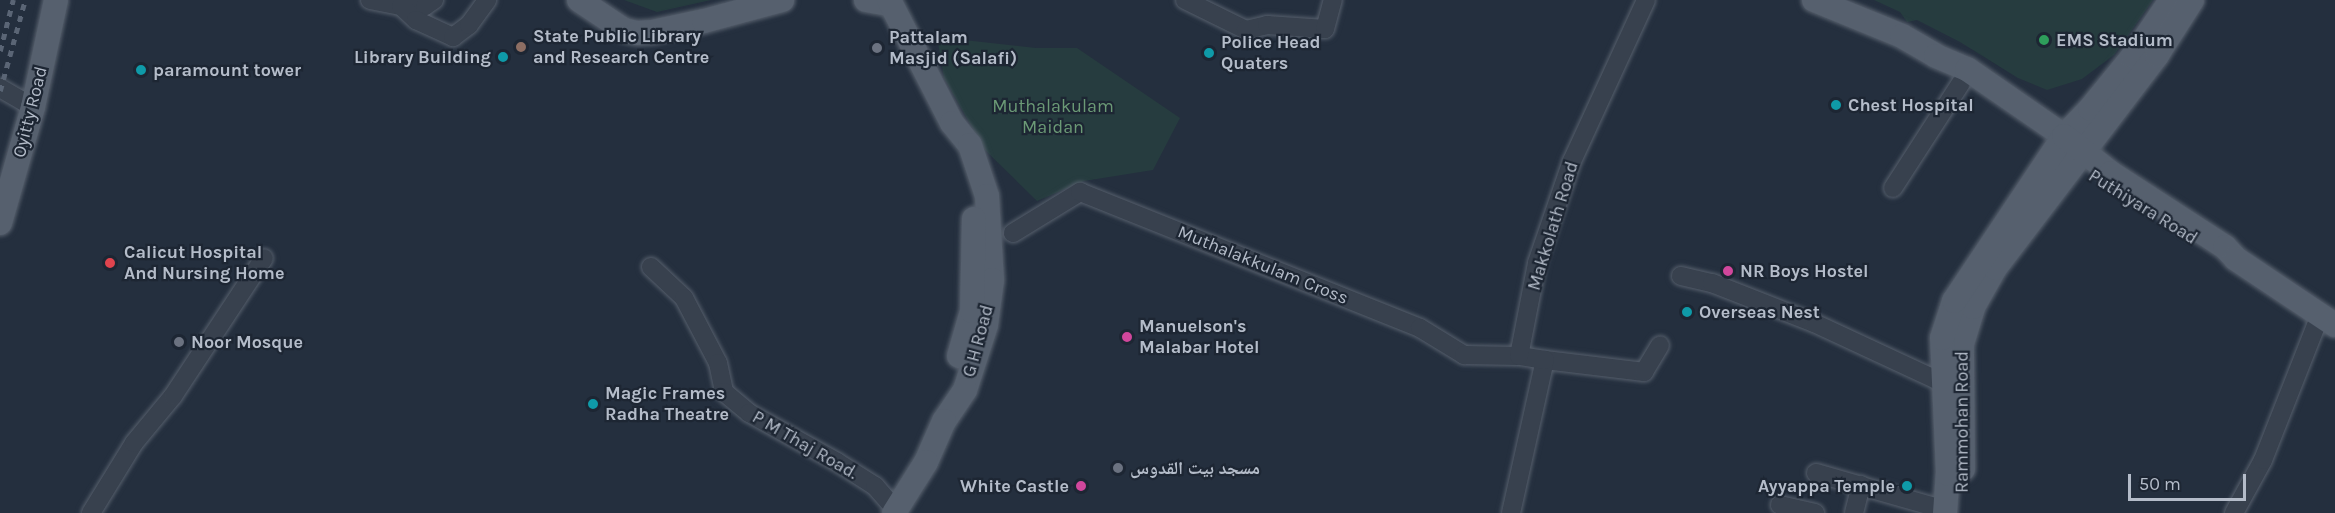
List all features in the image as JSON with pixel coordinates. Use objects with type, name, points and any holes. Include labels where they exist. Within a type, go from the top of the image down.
[{"type":"main road","name":"Oyitty Road","points":[[0,222],[33,107],[56,0]]},
{"type":"main road","points":[[579,0],[624,30],[637,33],[704,21],[782,0]]},
{"type":"main road","points":[[1814,0],[1902,36],[1936,56],[1967,69],[2068,150]]},
{"type":"main road","points":[[2068,150],[2091,107],[2133,56],[2171,0]]},
{"type":"main road","points":[[2068,150],[2157,55],[2192,0]]},
{"type":"main road","name":"G H Road","points":[[881,1],[952,123],[974,207],[972,311],[954,373],[888,509]]},
{"type":"main road","points":[[1936,56],[1961,83],[2068,150]]},
{"type":"main road","name":"Puthiyara Road","points":[[2068,150],[2111,173],[2225,247],[2236,259],[2327,320]]},
{"type":"main road","name":"Rammohan Road","points":[[1950,512],[1942,338],[1954,301],[2068,150]]},
{"type":"main road","name":"Rammohan Road","points":[[1950,512],[1963,489],[1962,344],[1973,307],[2068,150]]},
{"type":"street","points":[[370,0],[401,6],[425,6],[434,0]]},
{"type":"street","points":[[401,6],[416,20],[453,37],[469,25],[487,0]]},
{"type":"street","points":[[1185,0],[1246,30],[1267,25],[1325,29],[1333,0]]},
{"type":"street","name":"Makkolath Road","points":[[1519,356],[1537,263],[1572,161],[1646,0]]},
{"type":"street","points":[[1893,188],[1961,83]]},
{"type":"street","points":[[0,88],[33,107]]},
{"type":"street","name":"Muthalakkulam Cross","points":[[1013,233],[1080,192],[1420,328],[1464,355],[1519,356]]},
{"type":"street","points":[[91,513],[134,443],[173,396],[264,258]]},
{"type":"street","name":"P M Thaj Road.","points":[[651,267],[684,298],[718,363],[724,392],[749,413],[875,486],[888,509]]},
{"type":"street","points":[[1682,276],[1712,283],[1815,323],[1943,383]]},
{"type":"street","points":[[2234,513],[2263,460],[2327,320]]},
{"type":"street","points":[[1519,356],[1644,372],[1660,345]]},
{"type":"street","points":[[1511,513],[1545,360]]},
{"type":"street","points":[[1816,473],[1950,512]]},
{"type":"street","points":[[1854,513],[1861,485]]},
{"type":"street","points":[[1780,505],[1815,513]]},
{"type":"green space","points":[[624,0],[711,0],[657,12]]},
{"type":"green space","name":"EMS Stadium","points":[[1874,0],[2153,0],[2114,55],[2082,79],[2047,90],[2018,78],[1960,42],[1917,20],[1907,22],[1900,12]]},
{"type":"green space","name":"Muthalakulam Maidan","points":[[937,37],[1036,48],[1077,48],[1180,118],[1153,170],[1084,181],[1037,201],[985,150],[944,78]]},
{"type":"railway","points":[[0,51],[13,0]]},
{"type":"railway","points":[[0,91],[25,0]]},
{"type":"place","name":"EMS Stadium","points":[[2044,40]]},
{"type":"place","name":"State Public Library and Research Centre","points":[[521,47]]},
{"type":"place","name":"Pattalam Masjid (Salafi)","points":[[877,48]]},
{"type":"place","name":"Police Head Quaters","points":[[1209,53]]},
{"type":"place","name":"Library Building","points":[[503,57]]},
{"type":"place","name":"paramount tower","points":[[141,70]]},
{"type":"place","name":"Chest Hospital","points":[[1836,105]]},
{"type":"place","name":"Calicut Hospital And Nursing Home","points":[[110,263]]},
{"type":"place","name":"NR Boys Hostel","points":[[1728,271]]},
{"type":"place","name":"Overseas Nest","points":[[1687,312]]},
{"type":"place","name":"Manuelson's Malabar Hotel","points":[[1127,337]]},
{"type":"place","name":"Noor Mosque","points":[[179,342]]},
{"type":"place","name":"Magic Frames Radha Theatre","points":[[593,404]]},
{"type":"place","name":"مسجد بیت القدوس","points":[[1118,468]]},
{"type":"place","name":"White Castle","points":[[1081,486]]},
{"type":"place","name":"Ayyappa Temple","points":[[1907,486]]}]
